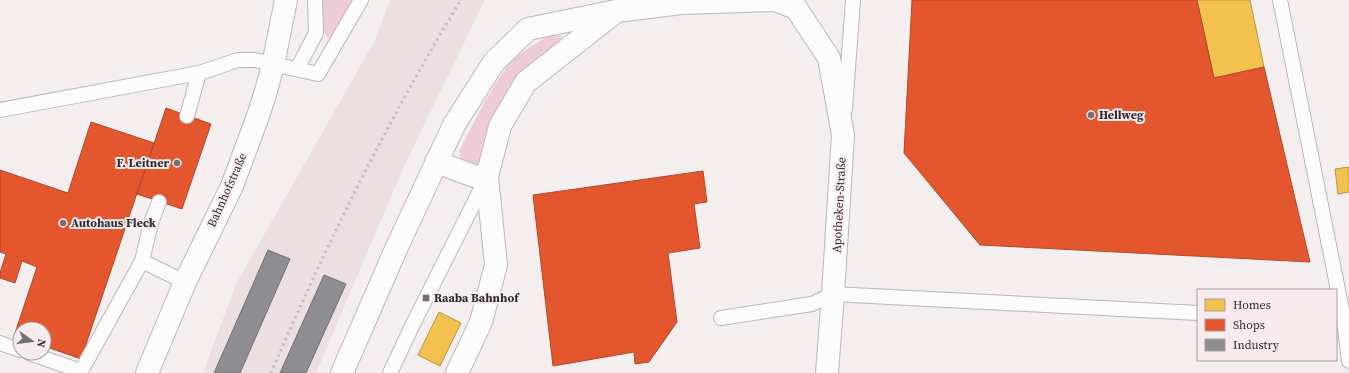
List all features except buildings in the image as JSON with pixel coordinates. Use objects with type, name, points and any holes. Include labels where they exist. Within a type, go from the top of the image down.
[{"type":"street","name":"Bahnhofstraße","points":[[147,373],[185,282],[232,186],[258,116],[274,65],[286,0]]},
{"type":"street","points":[[342,373],[372,303],[454,125],[494,62],[528,29],[616,11],[682,3],[775,0],[798,4],[829,58],[843,135]]},
{"type":"street","points":[[457,373],[481,322],[496,265],[487,177],[500,126],[526,82],[616,11]]},
{"type":"street","name":"Apotheken-Straße","points":[[827,373],[843,135]]},
{"type":"street","points":[[436,162],[474,176],[487,177]]},
{"type":"lane","points":[[297,69],[316,33],[315,0]]},
{"type":"lane","points":[[0,110],[199,73],[238,60],[255,60],[318,74],[361,0]]},
{"type":"lane","name":"Apotheken-Straße","points":[[843,135],[853,0]]},
{"type":"lane","points":[[1280,0],[1334,289]]},
{"type":"lane","points":[[187,116],[199,73]]},
{"type":"lane","points":[[390,373],[487,177]]},
{"type":"lane","points":[[52,361],[81,371],[142,261],[158,202]]},
{"type":"lane","points":[[142,261],[185,282]]},
{"type":"lane","points":[[721,318],[812,304],[833,294],[1197,313]]},
{"type":"lane","points":[[1337,304],[1349,361]]},
{"type":"lane","points":[[0,343],[12,347]]},
{"type":"shaded area","points":[[320,0],[353,0],[332,37],[329,38],[322,26]]},
{"type":"shaded area","points":[[390,0],[485,0],[405,164],[316,373],[203,373],[236,284],[374,42]]},
{"type":"shaded area","points":[[551,34],[561,36],[563,40],[529,64],[515,77],[487,129],[480,168],[469,165],[461,159],[459,151],[494,87],[511,62]]},
{"type":"railway","points":[[271,373],[314,277],[359,183],[408,90],[461,0]]},
{"type":"place","name":"Hellweg","points":[[1091,115]]},
{"type":"place","name":"F. Leitner","points":[[177,163]]},
{"type":"place","name":"Autohaus Fleck","points":[[63,223]]},
{"type":"place","name":"Raaba Bahnhof","points":[[426,298]]}]
